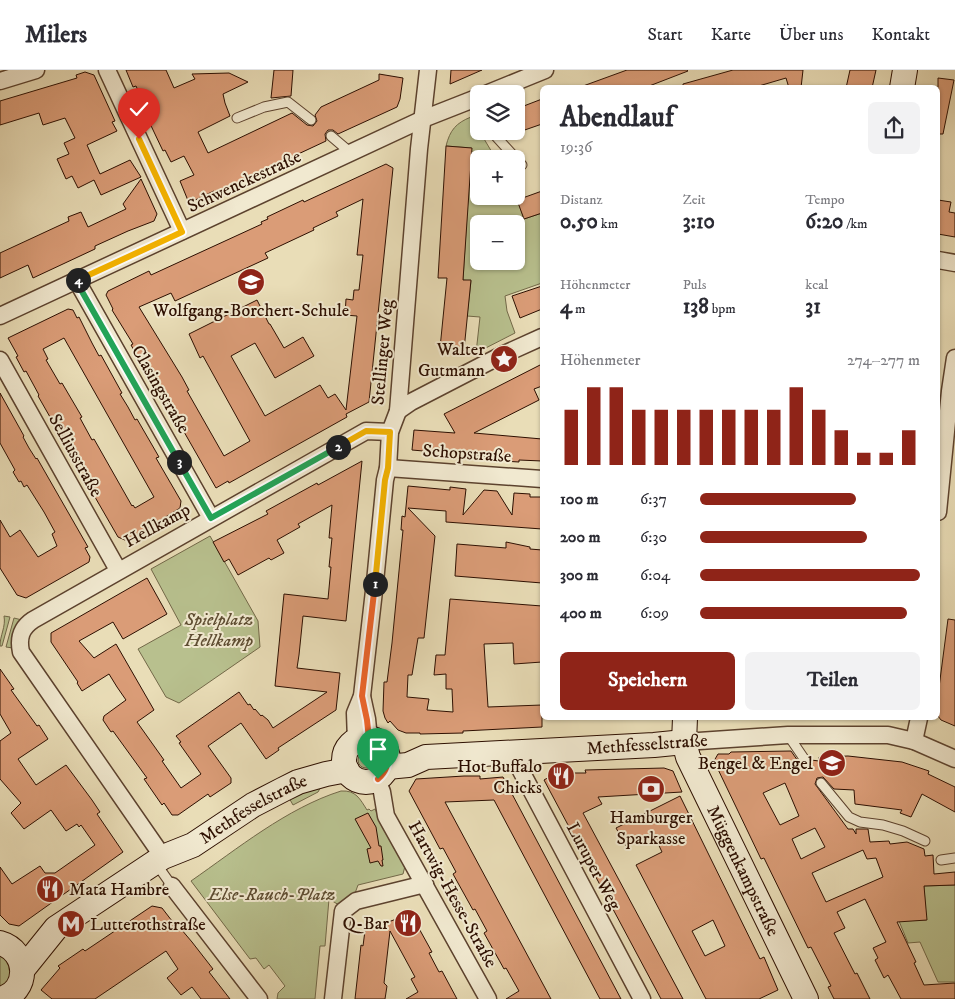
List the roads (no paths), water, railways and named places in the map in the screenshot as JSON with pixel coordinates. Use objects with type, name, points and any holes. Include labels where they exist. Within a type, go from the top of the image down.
[{"type":"street","points":[[0,81],[36,70]]},
{"type":"street","points":[[106,70],[182,232]]},
{"type":"street","name":"Stellinger Weg","points":[[367,758],[367,720],[362,696],[385,480],[388,468],[390,432],[398,411],[418,149],[428,70]]},
{"type":"street","name":"Schwenckestraße","points":[[508,85],[545,70]]},
{"type":"street","points":[[902,85],[905,70]]},
{"type":"street","name":"Schwenckestraße","points":[[0,316],[422,119],[470,100]]},
{"type":"street","points":[[940,260],[955,263]]},
{"type":"street","name":"Clasingstraße","points":[[76,281],[211,518]]},
{"type":"street","points":[[398,411],[411,402],[500,356],[540,338]]},
{"type":"street","points":[[940,492],[955,358]]},
{"type":"street","name":"Selliusstraße","points":[[0,360],[118,570]]},
{"type":"street","name":"Hellkamp","points":[[159,859],[21,652],[20,636],[26,624],[118,570],[366,431],[390,432]]},
{"type":"street","name":"Schopstraße","points":[[388,468],[540,478]]},
{"type":"street","name":"Müggenkampstraße","points":[[685,720],[684,742],[694,772],[806,999]]},
{"type":"street","points":[[914,741],[919,720]]},
{"type":"street","name":"Methfesselstraße","points":[[6,946],[56,928],[159,859],[193,845],[282,790],[367,758],[407,752],[426,757],[654,745],[788,735],[876,735],[900,737],[914,741],[955,759]]},
{"type":"street","name":"Luruper Weg","points":[[511,752],[642,999]]},
{"type":"street","name":"Hartwig-Hesse-Straße","points":[[367,758],[386,816],[488,999]]},
{"type":"street","points":[[333,999],[342,917],[346,907],[356,901],[425,884]]},
{"type":"street","points":[[172,886],[259,999]]},
{"type":"street","name":"Methfesselstraße","points":[[13,992],[56,928]]},
{"type":"street","points":[[6,946],[21,961],[13,992]]},
{"type":"lane","points":[[237,118],[264,106],[288,102],[311,120]]},
{"type":"lane","points":[[331,136],[351,153]]},
{"type":"lane","points":[[499,140],[508,150]]},
{"type":"lane","points":[[788,735],[805,760]]},
{"type":"lane","points":[[821,783],[849,817],[860,822],[883,825],[903,831],[925,841]]},
{"type":"lane","points":[[941,860],[955,858]]},
{"type":"lane","points":[[159,859],[172,886]]},
{"type":"place","name":"Wolfgang-Borchert-Schule","points":[[251,282]]},
{"type":"place","name":"Walter Gutmann","points":[[504,359]]},
{"type":"place","name":"Bengel & Engel","points":[[832,763]]},
{"type":"place","name":"Hot Buffalo Chicks","points":[[561,776]]},
{"type":"place","name":"Hamburger Sparkasse","points":[[651,789]]},
{"type":"place","name":"Mata Hambre","points":[[50,889]]},
{"type":"place","name":"Q-Bar","points":[[408,923]]},
{"type":"place","name":"Lutterothstraße","points":[[71,924]]},
{"type":"park label","name":"Spielplatz Hellkamp","points":[[219,629]]},
{"type":"park label","name":"Else-Rauch-Platz","points":[[272,894]]}]
